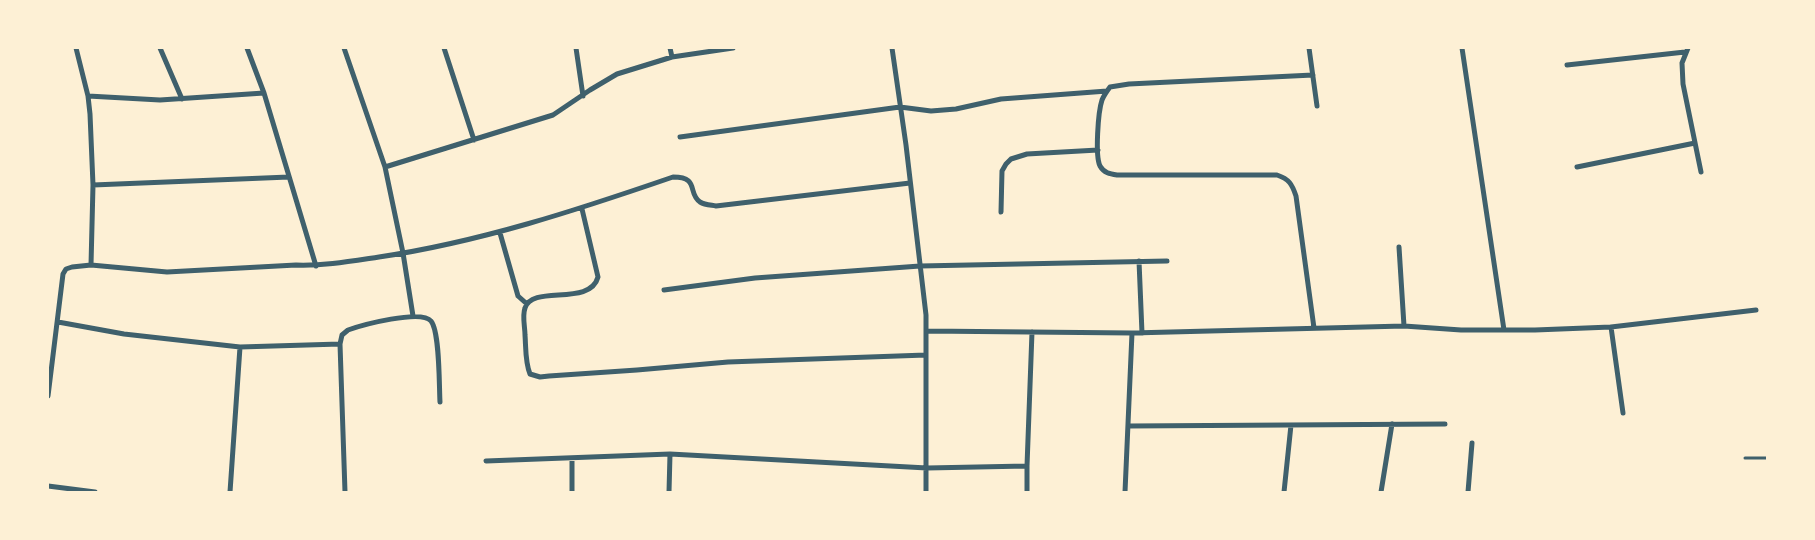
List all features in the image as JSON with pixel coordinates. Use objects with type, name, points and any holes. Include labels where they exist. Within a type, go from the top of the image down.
[{"type":"street","points":[[76,48],[88,96],[93,185],[90,265]]},
{"type":"street","points":[[160,48],[182,99]]},
{"type":"street","points":[[246,48],[264,93],[316,266]]},
{"type":"street","points":[[344,48],[385,168],[403,253],[413,316]]},
{"type":"street","points":[[444,48],[474,140]]},
{"type":"street","points":[[576,48],[582,96]]},
{"type":"street","points":[[670,48],[672,58]]},
{"type":"street","points":[[385,168],[553,115],[617,74],[672,58],[733,48]]},
{"type":"street","points":[[892,48],[926,315],[926,492]]},
{"type":"street","points":[[1309,48],[1317,106]]},
{"type":"street","points":[[1462,48],[1504,330]]},
{"type":"street","points":[[1567,65],[1686,50],[1682,62],[1683,84],[1701,172]]},
{"type":"street","points":[[1313,75],[1129,84],[1110,87],[1100,110],[1098,150],[1099,165],[1109,174],[1277,175],[1286,178],[1292,185],[1296,196],[1314,328]]},
{"type":"street","points":[[680,137],[900,107],[932,111],[956,110],[1001,98],[1107,91]]},
{"type":"street","points":[[88,96],[160,100],[264,93]]},
{"type":"street","points":[[1577,167],[1696,143]]},
{"type":"street","points":[[1001,212],[1002,171],[1011,159],[1027,154],[1098,150]]},
{"type":"street","points":[[93,185],[289,177]]},
{"type":"street","points":[[48,396],[63,274],[66,269],[72,266],[90,265],[167,272],[296,265],[316,266],[403,253],[500,233],[582,209],[673,177],[688,180],[693,187],[696,198],[700,202],[716,206],[910,183]]},
{"type":"street","points":[[582,209],[597,267],[598,277],[596,284],[587,291],[540,298],[532,300],[527,304],[524,315],[527,363],[530,374],[540,377],[728,362],[926,355]]},
{"type":"street","points":[[500,233],[518,296],[527,304]]},
{"type":"street","points":[[1399,247],[1404,326]]},
{"type":"street","points":[[1139,261],[1142,333]]},
{"type":"street","points":[[664,290],[755,278],[920,266],[1167,261]]},
{"type":"street","points":[[926,331],[1132,334],[1404,326],[1461,330],[1504,330],[1611,327],[1756,310]]},
{"type":"street","points":[[345,492],[340,344],[342,336],[348,330],[413,316],[425,317],[430,320],[434,326],[440,402]]},
{"type":"street","points":[[58,322],[124,334],[240,347],[340,344]]},
{"type":"street","points":[[1611,327],[1623,413]]},
{"type":"street","points":[[1027,492],[1032,332]]},
{"type":"street","points":[[1125,492],[1132,334]]},
{"type":"street","points":[[230,492],[240,347]]},
{"type":"street","points":[[1381,492],[1392,424]]},
{"type":"street","points":[[1128,426],[1444,424]]},
{"type":"street","points":[[1284,492],[1291,425]]},
{"type":"street","points":[[1468,492],[1472,443]]},
{"type":"street","points":[[486,461],[670,454],[927,468],[1027,466]]},
{"type":"street","points":[[669,492],[670,454]]},
{"type":"street","points":[[572,458],[572,492]]},
{"type":"street","points":[[48,486],[92,492]]},
{"type":"lane","points":[[1745,458],[1768,458]]}]
